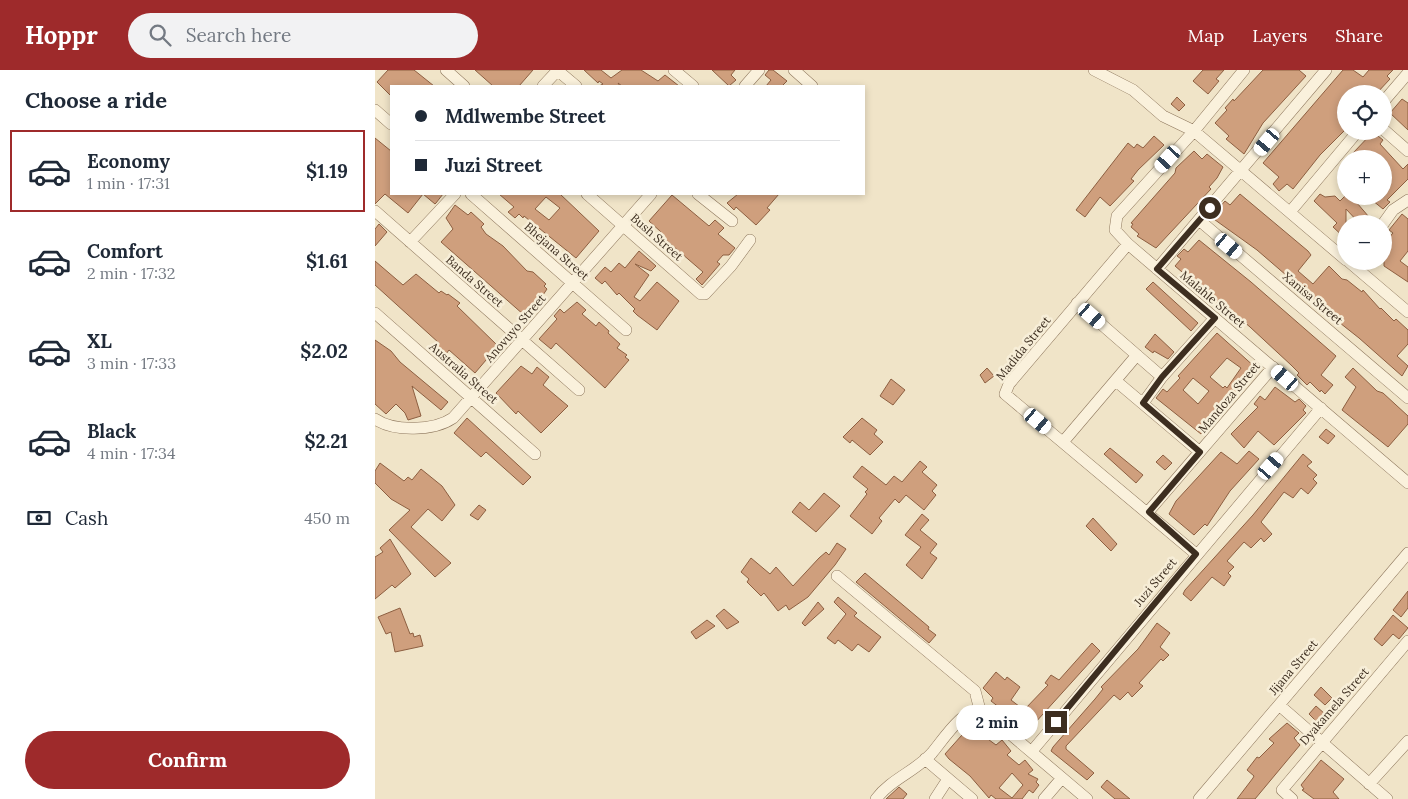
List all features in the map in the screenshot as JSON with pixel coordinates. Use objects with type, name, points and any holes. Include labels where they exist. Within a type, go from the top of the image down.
[{"type":"street","points":[[446,70],[463,85]]},
{"type":"street","points":[[674,70],[692,85]]},
{"type":"street","points":[[746,85],[759,70]]},
{"type":"street","points":[[794,70],[811,85]]},
{"type":"street","points":[[1094,70],[1133,90],[1163,116],[1193,131],[1337,251]]},
{"type":"street","name":"Malahle Street","points":[[1244,70],[1193,131],[1117,216],[1115,230],[1128,244],[1321,408],[1406,476]]},
{"type":"street","points":[[1157,269],[1243,171],[1327,70]]},
{"type":"street","points":[[544,85],[560,71],[575,85]]},
{"type":"street","points":[[1392,92],[1408,73]]},
{"type":"street","points":[[375,110],[390,123]]},
{"type":"street","points":[[1392,137],[1408,151]]},
{"type":"street","points":[[1290,212],[1351,140]]},
{"type":"street","points":[[410,242],[454,195]]},
{"type":"street","name":"Bhejana Street","points":[[472,195],[626,330]]},
{"type":"street","name":"Bush Street","points":[[588,195],[699,293],[705,294],[731,266],[750,240]]},
{"type":"street","name":"Anovuyo Street","points":[[375,419],[389,426],[440,424],[453,418],[523,342],[572,283],[650,195]]},
{"type":"street","points":[[700,195],[731,221]]},
{"type":"street","points":[[1389,215],[1393,210],[1408,201]]},
{"type":"street","name":"Banda Street","points":[[375,211],[579,390]]},
{"type":"street","name":"Xanisa Street","points":[[1199,220],[1408,398]]},
{"type":"street","name":"Madida Street","points":[[1128,244],[1009,384],[1005,394],[1149,512],[1196,554]]},
{"type":"street","points":[[1359,270],[1408,312]]},
{"type":"street","points":[[1077,304],[1162,377]]},
{"type":"street","name":"Australia Street","points":[[375,313],[535,454]]},
{"type":"street","points":[[1143,403],[1162,377],[1215,318]]},
{"type":"street","points":[[1063,442],[1137,355]]},
{"type":"street","name":"Mandoza Street","points":[[1149,512],[1273,367]]},
{"type":"street","points":[[1116,381],[1200,452]]},
{"type":"street","name":"Juzi Street","points":[[1032,751],[1196,554],[1321,408]]},
{"type":"street","name":"Jijana Street","points":[[1199,799],[1408,554]]},
{"type":"street","points":[[837,576],[975,691],[980,710],[1032,751],[1087,799]]},
{"type":"street","name":"Dyakamela Street","points":[[1292,799],[1278,795],[1320,742],[1408,642]]},
{"type":"street","points":[[1279,705],[1387,799]]},
{"type":"street","points":[[876,799],[888,786],[925,759],[968,712],[980,710]]},
{"type":"street","points":[[1369,784],[1408,741]]},
{"type":"street","points":[[925,759],[972,799]]},
{"type":"street","points":[[1044,799],[1062,778]]},
{"type":"street","points":[[935,799],[948,779]]},
{"type":"building","points":[[388,70],[414,70],[433,85],[390,85],[390,95],[377,82]]},
{"type":"building","points":[[475,70],[533,70],[520,85],[492,85]]},
{"type":"building","points":[[584,70],[601,70],[611,78],[622,70],[641,70],[658,81],[665,75],[678,85],[621,85],[618,83],[619,85],[601,85],[603,84],[599,81],[598,83]]},
{"type":"building","points":[[712,70],[735,70],[731,75],[736,80],[728,85]]},
{"type":"building","points":[[769,70],[773,70],[787,81],[783,85],[767,85],[771,80],[765,75]]},
{"type":"building","points":[[1203,70],[1224,70],[1216,79],[1219,81],[1208,94],[1193,81]]},
{"type":"building","points":[[1263,70],[1299,70],[1306,76],[1263,123],[1244,154],[1226,139],[1229,136],[1215,123],[1227,110],[1225,108],[1233,99],[1234,101]]},
{"type":"building","points":[[1343,70],[1353,70],[1363,77],[1369,70],[1393,70],[1387,76],[1390,79],[1384,85],[1337,85],[1337,138],[1320,155],[1293,189],[1287,184],[1279,191],[1273,184],[1279,177],[1263,163]]},
{"type":"building","points":[[1177,97],[1185,105],[1179,111],[1171,104]]},
{"type":"building","points":[[1402,99],[1408,103],[1408,130],[1392,115],[1392,111]]},
{"type":"building","points":[[1154,136],[1164,145],[1138,170],[1131,179],[1134,181],[1110,206],[1100,197],[1085,217],[1076,210],[1128,143],[1134,148],[1137,144],[1143,148]]},
{"type":"building","points":[[375,138],[390,150],[390,195],[422,195],[408,213],[385,194],[375,204]]},
{"type":"building","points":[[1365,140],[1383,140],[1380,144],[1386,150],[1356,150]]},
{"type":"building","points":[[1194,151],[1202,159],[1207,154],[1223,167],[1209,187],[1211,189],[1156,248],[1137,236],[1139,234],[1131,227],[1133,224],[1131,223],[1175,173],[1176,168]]},
{"type":"building","points":[[1392,157],[1403,169],[1408,164],[1408,179],[1392,195]]},
{"type":"building","points":[[1240,194],[1308,251],[1311,255],[1298,271],[1313,284],[1329,266],[1342,279],[1347,280],[1362,292],[1363,290],[1380,309],[1394,321],[1396,319],[1408,330],[1408,344],[1397,356],[1408,366],[1402,376],[1340,323],[1337,326],[1330,319],[1332,317],[1322,309],[1323,307],[1257,250],[1211,217],[1225,201],[1230,205]]},
{"type":"building","points":[[1320,194],[1325,197],[1335,196],[1337,198],[1337,205],[1359,205],[1367,215],[1352,215],[1346,209],[1346,215],[1337,215],[1337,223],[1314,201]]},
{"type":"building","points":[[424,195],[442,195],[435,204]]},
{"type":"building","points":[[500,195],[561,195],[599,231],[576,258],[524,216],[523,218],[519,214],[515,218],[508,212],[514,207]],"holes":[[[546,197],[560,208],[549,220],[535,209]]]},
{"type":"building","points":[[672,195],[709,226],[715,220],[724,228],[718,234],[735,248],[729,255],[723,255],[717,262],[720,264],[702,285],[696,279],[703,272],[659,234],[661,232],[649,221]]},
{"type":"building","points":[[737,195],[778,195],[767,208],[770,210],[756,225],[736,207],[734,210],[727,203]]},
{"type":"building","points":[[455,205],[468,215],[471,212],[484,224],[481,227],[486,234],[503,246],[527,271],[533,272],[546,284],[544,286],[547,289],[541,298],[524,315],[441,242],[453,229],[446,218]]},
{"type":"building","points":[[1378,205],[1387,205],[1383,209]]},
{"type":"building","points":[[1402,214],[1408,219],[1408,251],[1400,261],[1408,267],[1408,282],[1390,270],[1392,270],[1392,226]]},
{"type":"building","points":[[379,224],[387,232],[375,246],[375,229]]},
{"type":"building","points":[[1199,240],[1251,282],[1336,356],[1321,375],[1333,385],[1325,394],[1321,390],[1320,392],[1310,382],[1307,385],[1297,375],[1299,373],[1250,327],[1221,302],[1218,305],[1187,280],[1189,278],[1175,266],[1181,259],[1177,256],[1184,249],[1188,252]]},
{"type":"building","points":[[639,251],[656,266],[651,271],[635,264],[649,275],[634,297],[640,301],[657,282],[679,301],[657,330],[637,315],[633,311],[635,309],[619,293],[617,295],[605,281],[602,284],[595,278],[605,267],[611,272],[619,263],[625,268]]},
{"type":"building","points":[[375,261],[403,285],[416,274],[439,293],[441,291],[448,294],[460,303],[457,306],[498,346],[475,373],[449,350],[446,354],[436,346],[439,343],[375,285]]},
{"type":"building","points":[[1153,282],[1198,323],[1191,331],[1146,289]]},
{"type":"building","points":[[577,302],[586,310],[582,314],[596,326],[599,322],[609,331],[608,333],[620,344],[617,348],[627,355],[625,357],[629,360],[605,388],[556,343],[551,349],[539,339],[557,319],[554,316],[560,309],[564,313]]},
{"type":"building","points":[[1217,333],[1256,368],[1249,381],[1228,403],[1226,402],[1201,434],[1156,398],[1163,389],[1167,392],[1180,378],[1178,376]],"holes":[[[1227,358],[1241,368],[1227,388],[1225,386],[1223,388],[1210,377]],[[1193,378],[1209,391],[1198,404],[1183,390]]]},
{"type":"building","points":[[1155,334],[1174,352],[1168,359],[1154,351],[1153,353],[1145,347]]},
{"type":"building","points":[[375,340],[391,351],[400,362],[448,402],[441,410],[412,386],[421,416],[408,420],[405,413],[396,404],[386,414],[375,404]]},
{"type":"building","points":[[521,366],[532,374],[537,367],[549,377],[543,385],[568,406],[541,433],[518,411],[516,414],[496,393]]},
{"type":"building","points":[[987,368],[994,376],[985,383],[980,375]]},
{"type":"building","points":[[1353,368],[1377,391],[1383,393],[1408,416],[1408,424],[1388,447],[1342,410],[1356,387],[1345,377]]},
{"type":"building","points":[[891,379],[905,390],[893,405],[880,396]]},
{"type":"building","points":[[1275,387],[1295,402],[1299,399],[1306,406],[1303,410],[1306,413],[1274,445],[1258,431],[1244,448],[1231,434],[1258,407],[1254,404],[1260,396],[1265,400]]},
{"type":"building","points":[[467,418],[531,477],[523,485],[486,452],[481,457],[454,433]]},
{"type":"building","points":[[862,418],[877,430],[874,434],[883,442],[870,455],[852,440],[850,443],[843,437]]},
{"type":"building","points":[[1326,429],[1335,436],[1328,444],[1319,437]]},
{"type":"building","points":[[1110,448],[1143,475],[1136,483],[1104,454]]},
{"type":"building","points":[[1249,451],[1259,459],[1230,491],[1207,526],[1205,524],[1194,535],[1169,514],[1176,501],[1221,452],[1237,464]]},
{"type":"building","points":[[1303,454],[1312,462],[1307,466],[1317,475],[1313,479],[1317,483],[1308,494],[1301,488],[1293,498],[1284,492],[1261,522],[1272,534],[1264,542],[1261,538],[1251,548],[1244,542],[1227,561],[1234,567],[1228,573],[1231,576],[1224,586],[1212,577],[1191,601],[1183,594],[1185,590],[1253,515]]},
{"type":"building","points":[[1163,455],[1172,463],[1165,470],[1156,462]]},
{"type":"building","points":[[920,461],[927,467],[922,472],[937,485],[932,491],[936,495],[924,510],[906,495],[899,503],[895,499],[879,518],[882,521],[872,534],[850,516],[867,494],[865,492],[868,489],[853,477],[862,466],[886,485],[894,476],[902,482]]},
{"type":"building","points":[[380,463],[404,481],[408,477],[412,480],[421,469],[442,486],[455,505],[442,521],[428,509],[411,527],[451,563],[435,577],[389,530],[410,510],[391,499],[375,483],[375,471]]},
{"type":"building","points":[[824,493],[840,506],[816,532],[792,512],[800,502],[809,510]]},
{"type":"building","points":[[479,505],[486,510],[478,520],[470,515]]},
{"type":"building","points":[[922,514],[929,520],[920,530],[937,544],[930,553],[937,558],[922,579],[906,565],[921,547],[905,535]]},
{"type":"building","points":[[1093,518],[1117,544],[1111,551],[1086,526]]},
{"type":"building","points":[[390,539],[411,574],[395,588],[392,585],[375,599],[375,557],[383,552],[380,548]]},
{"type":"building","points":[[837,543],[846,549],[835,565],[808,597],[789,610],[786,605],[778,611],[764,593],[761,596],[747,582],[749,579],[741,572],[751,558],[770,574],[776,567],[793,586],[819,558],[826,552],[829,555]]},
{"type":"building","points":[[865,573],[929,627],[928,629],[936,635],[929,643],[856,582]]},
{"type":"building","points":[[1408,591],[1408,608],[1401,617],[1393,610]]},
{"type":"building","points":[[838,597],[857,613],[854,616],[881,637],[869,652],[858,644],[852,651],[838,640],[835,644],[827,638],[846,614],[834,602]]},
{"type":"building","points":[[818,602],[824,609],[805,626],[802,623]]},
{"type":"building","points":[[400,608],[410,634],[413,633],[414,637],[420,635],[423,646],[395,652],[391,632],[386,634],[378,617]]},
{"type":"building","points":[[724,609],[739,622],[727,629],[716,616]]},
{"type":"building","points":[[1393,615],[1408,628],[1399,639],[1393,634],[1382,646],[1374,639]]},
{"type":"building","points":[[707,620],[715,626],[696,639],[691,632]]},
{"type":"building","points":[[1157,623],[1170,633],[1160,647],[1169,655],[1163,661],[1161,659],[1139,683],[1143,686],[1132,697],[1128,692],[1120,700],[1114,695],[1066,746],[1066,749],[1094,773],[1087,780],[1051,751],[1103,689],[1101,687],[1138,649]]},
{"type":"building","points":[[1092,643],[1100,651],[1034,724],[1031,722],[1027,726],[1000,708],[991,701],[993,698],[983,688],[996,672],[1005,680],[1007,677],[1020,687],[1011,700],[1024,710],[1048,685],[1045,683],[1051,675],[1059,680]]},
{"type":"building","points":[[1321,687],[1332,698],[1325,705],[1314,695]]},
{"type":"building","points":[[1316,706],[1325,714],[1317,722],[1309,714]]},
{"type":"building","points":[[1287,723],[1299,733],[1294,738],[1300,745],[1255,799],[1237,799],[1254,776],[1247,770],[1257,757],[1259,758],[1274,743],[1269,739]]},
{"type":"building","points":[[970,726],[996,745],[1002,740],[1011,751],[1007,755],[1019,765],[1025,760],[1033,770],[1028,774],[1038,779],[1036,782],[1039,785],[1033,793],[1029,790],[1022,799],[996,799],[991,795],[989,798],[970,776],[945,754]],"holes":[[[1012,773],[1023,785],[1012,798],[999,788]]]},
{"type":"building","points":[[1321,760],[1344,779],[1333,792],[1339,799],[1314,799],[1302,790],[1304,789],[1301,785]]},
{"type":"building","points":[[1107,780],[1130,799],[1115,799],[1101,787]]},
{"type":"building","points":[[899,787],[907,794],[903,799],[886,799]]},
{"type":"route","points":[[1056,722],[1196,554],[1149,512],[1200,452],[1143,403],[1162,377],[1215,318],[1157,269],[1210,208]]}]
